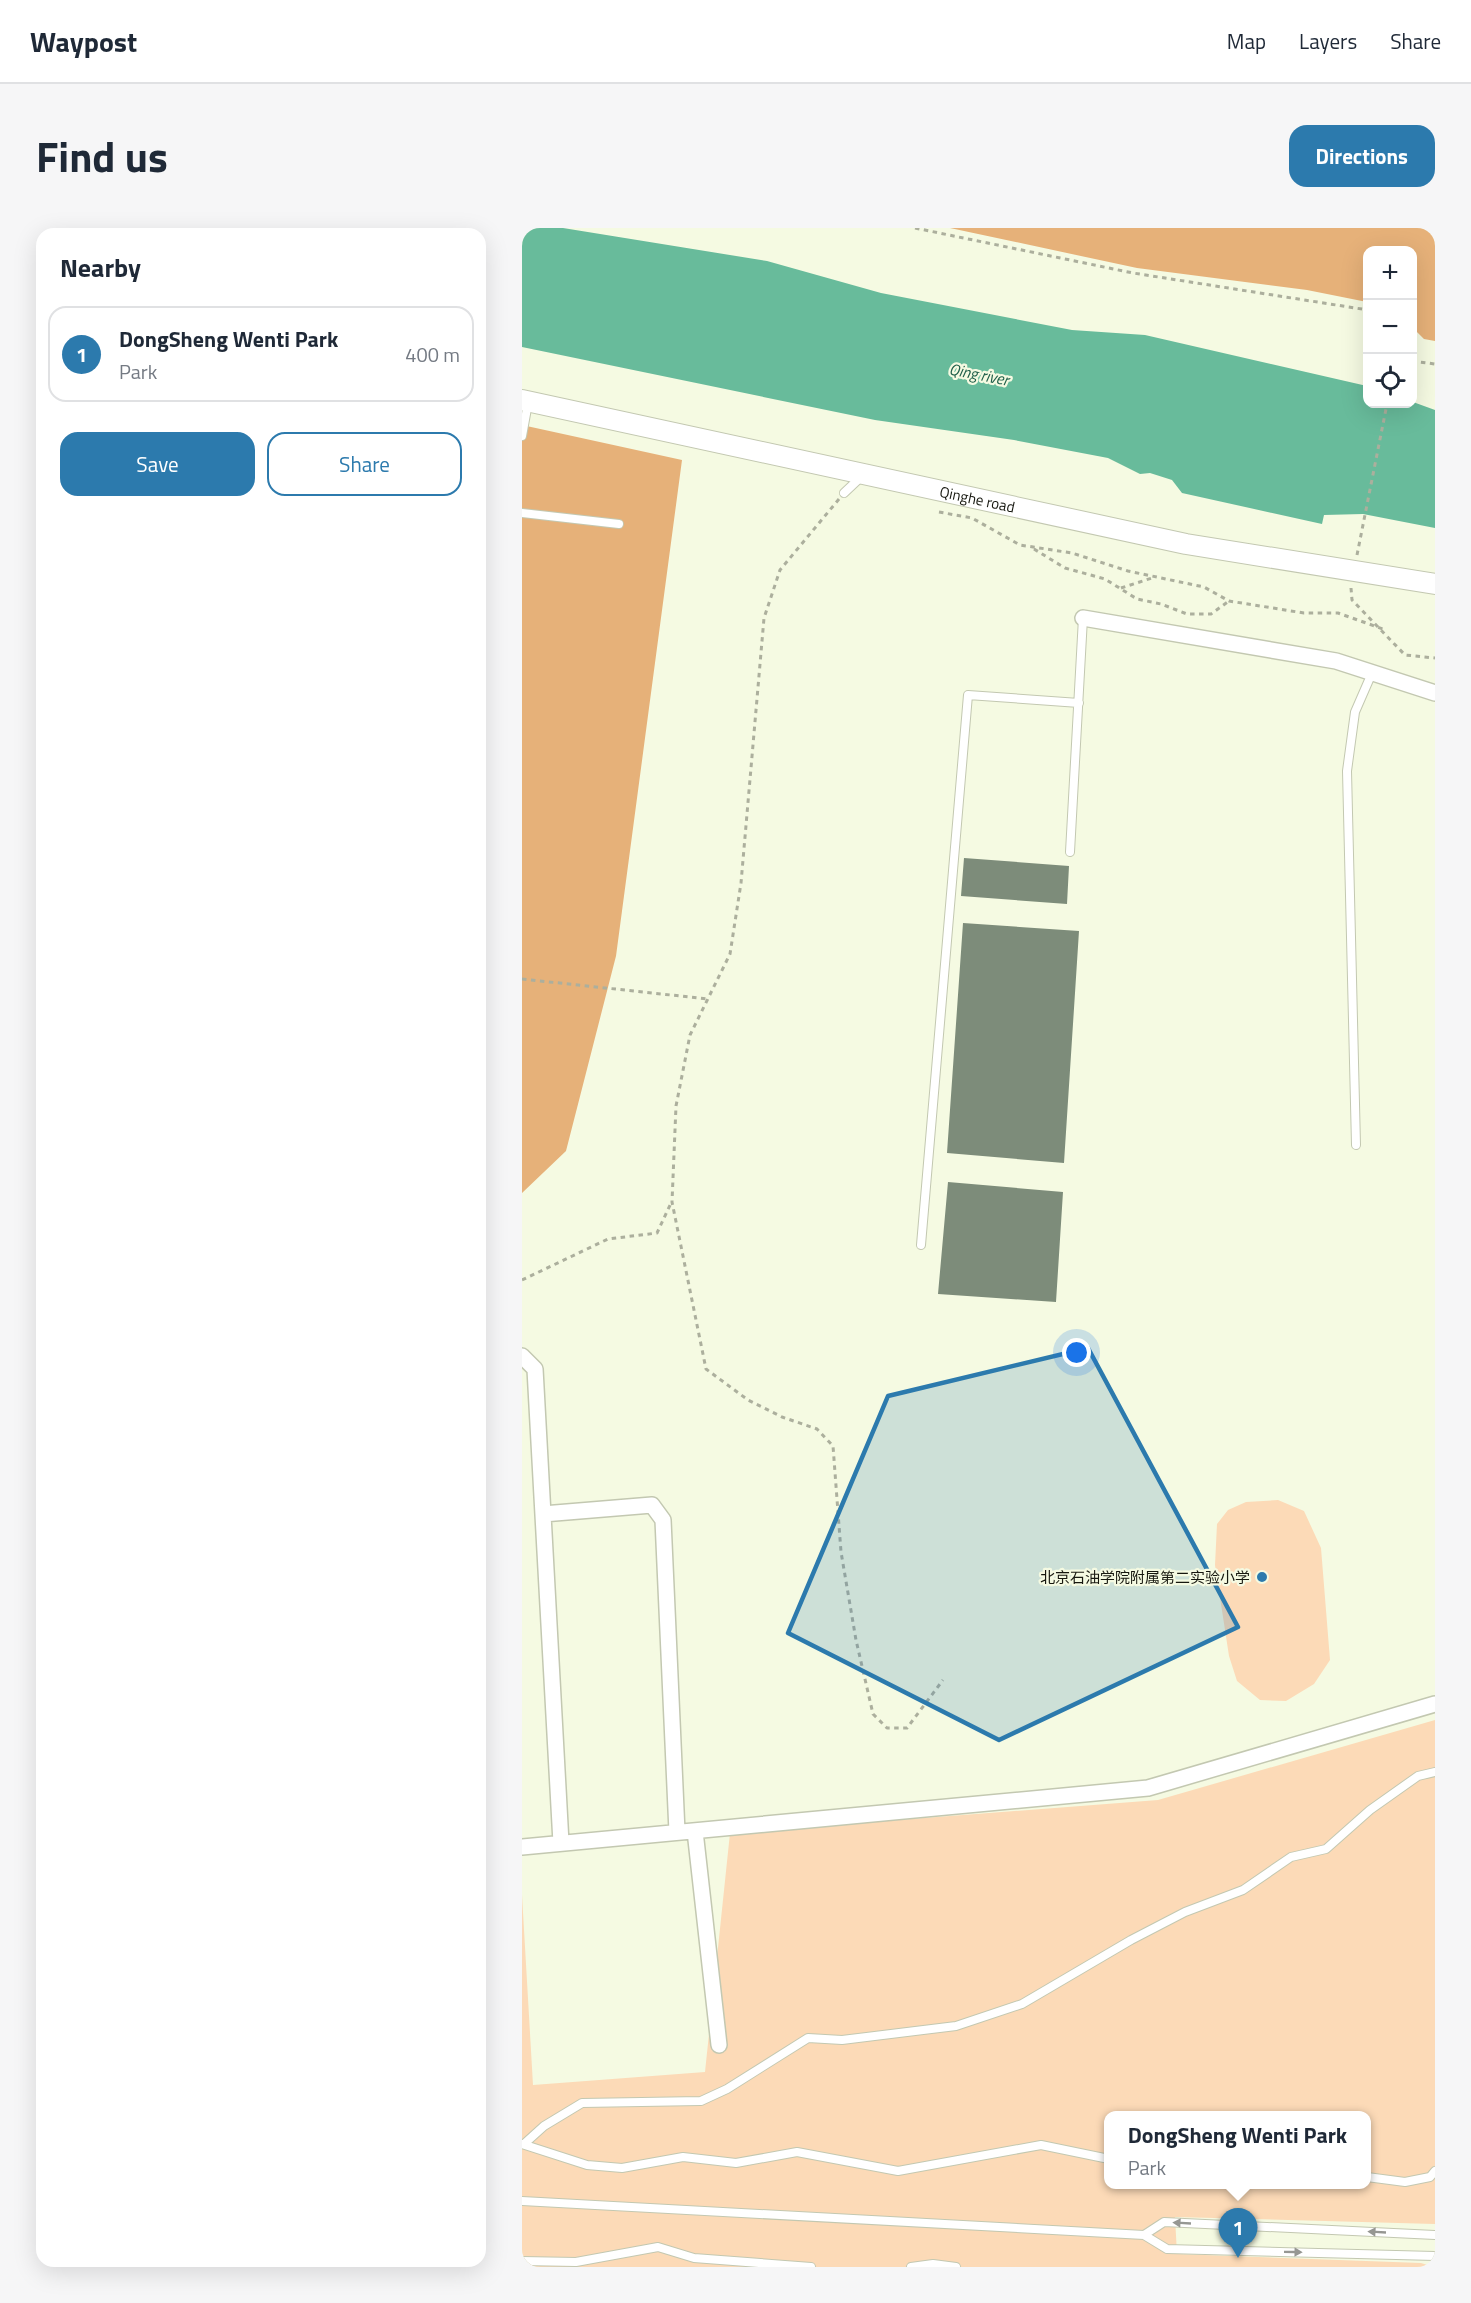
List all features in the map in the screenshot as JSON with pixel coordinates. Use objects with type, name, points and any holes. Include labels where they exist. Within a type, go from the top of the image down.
[{"type":"street","name":"Qinghe road","points":[[525,401],[1186,544],[1355,568],[1435,584]]},
{"type":"street","points":[[1083,618],[1336,661],[1435,693]]},
{"type":"street","points":[[522,1356],[535,1369],[561,1843]]},
{"type":"street","points":[[543,1514],[652,1504],[663,1520],[677,1832]]},
{"type":"street","points":[[522,1847],[1148,1788],[1435,1704]]},
{"type":"street","points":[[694,1831],[719,2045]]},
{"type":"lane","points":[[522,436],[525,401]]},
{"type":"lane","points":[[844,494],[865,473]]},
{"type":"lane","points":[[522,513],[619,524]]},
{"type":"lane","points":[[1070,852],[1083,618]]},
{"type":"lane","points":[[1356,1145],[1347,771],[1355,712],[1372,673]]},
{"type":"lane","points":[[921,1245],[968,695],[1079,703]]},
{"type":"lane","points":[[523,2144],[544,2126],[582,2103],[701,2101],[727,2089],[808,2038],[842,2040],[956,2026],[1022,2004],[1140,1935],[1185,1912],[1243,1890],[1291,1857],[1326,1849],[1418,1776],[1435,1772]]},
{"type":"lane","points":[[523,2144],[587,2166],[622,2168],[683,2157],[736,2163],[797,2152],[898,2171],[1041,2145],[1104,2158]]},
{"type":"lane","points":[[1371,2178],[1405,2182],[1430,2177],[1435,2171]]},
{"type":"lane","points":[[522,2201],[1144,2235],[1167,2249],[1435,2256]]},
{"type":"lane","points":[[1144,2235],[1164,2222],[1435,2235]]},
{"type":"lane","points":[[522,2260],[576,2262],[658,2247],[694,2258],[811,2267]]},
{"type":"lane","points":[[911,2267],[933,2264],[956,2267]]},
{"type":"path","points":[[915,228],[1133,273],[1363,309]]},
{"type":"path","points":[[1417,362],[1435,364]]},
{"type":"path","points":[[1386,408],[1363,514],[1351,586],[1352,600],[1383,629],[1405,655],[1435,658]]},
{"type":"path","points":[[844,494],[780,570],[764,618],[741,883],[730,954],[690,1035],[676,1106],[672,1202],[706,1369],[748,1400],[782,1417],[817,1429],[833,1446],[841,1552],[856,1640],[873,1714],[887,1728],[908,1728],[943,1680]]},
{"type":"path","points":[[939,512],[972,518],[1020,545],[1072,553],[1156,577],[1204,587],[1229,601],[1304,614],[1338,613],[1383,629]]},
{"type":"path","points":[[1030,546],[1065,568],[1105,579],[1137,599],[1161,604],[1187,614],[1210,614],[1229,601]]},
{"type":"path","points":[[1119,588],[1156,577]]},
{"type":"path","points":[[522,979],[708,999]]},
{"type":"path","points":[[522,1280],[608,1239],[657,1233],[672,1202]]},
{"type":"highlighted area","points":[[1088,1348],[1238,1627],[999,1740],[788,1633],[888,1396]]},
{"type":"shaded area","points":[[950,228],[1435,228],[1435,341],[1424,339],[1417,332],[1417,246],[1363,246],[1363,301],[1307,290],[1137,268]]},
{"type":"shaded area","points":[[522,425],[682,460],[616,956],[566,1151],[522,1193]]},
{"type":"shaded area","points":[[1278,1500],[1304,1511],[1321,1548],[1330,1660],[1314,1684],[1286,1701],[1260,1700],[1237,1681],[1229,1656],[1215,1565],[1217,1524],[1228,1510],[1246,1502]]},
{"type":"shaded area","points":[[1435,1720],[1435,2224],[1175,2217],[1177,2254],[1421,2263],[1434,2267],[522,2267],[522,1895],[533,2085],[705,2072],[730,1833],[1158,1800]]},
{"type":"water","name":"Qing river","points":[[522,228],[563,228],[767,261],[881,293],[1072,330],[1145,335],[1363,385],[1363,408],[1417,408],[1417,403],[1435,410],[1435,528],[1363,514],[1324,515],[1322,524],[1182,493],[1172,480],[1150,473],[1140,474],[1108,458],[1014,440],[875,420],[522,347]]},
{"type":"building","points":[[964,858],[1069,866],[1067,904],[961,896]]},
{"type":"building","points":[[963,923],[1079,931],[1064,1163],[947,1153]]},
{"type":"building","points":[[948,1182],[1063,1192],[1056,1302],[938,1294]]},
{"type":"place","name":"北京石油学院附属第二实验小学","points":[[1262,1577]]},
{"type":"place","name":"DongSheng Wenti Park","points":[[1238,2258]]}]
